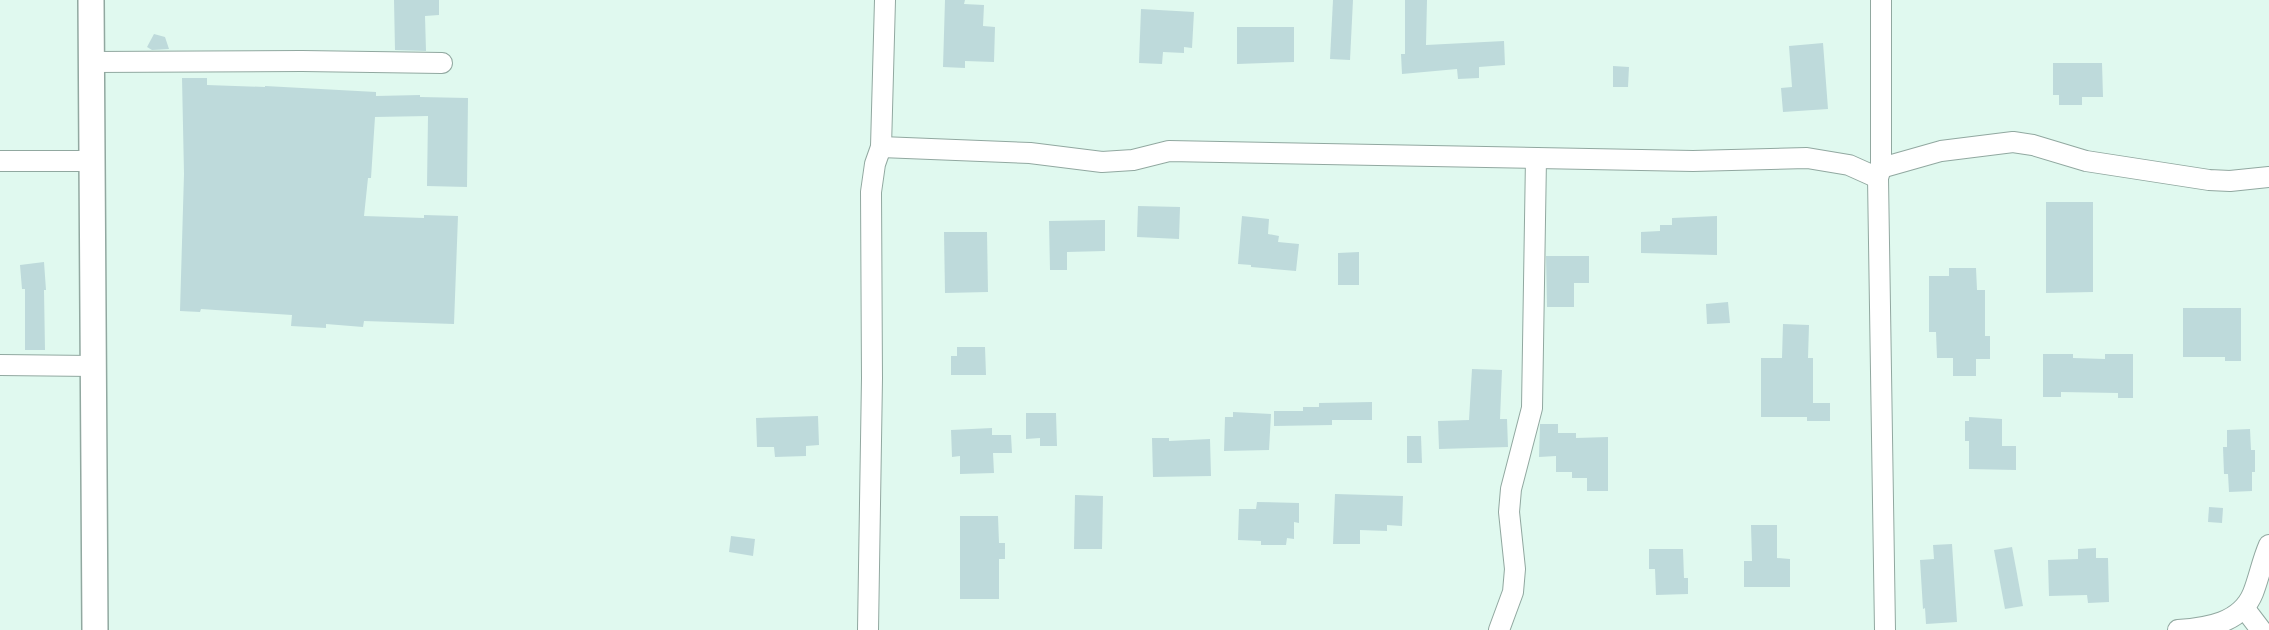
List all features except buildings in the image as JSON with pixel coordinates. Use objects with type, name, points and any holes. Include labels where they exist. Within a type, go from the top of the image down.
[{"type":"street","points":[[92,0],[94,630]]},
{"type":"street","points":[[868,630],[872,378],[871,192],[875,164],[881,147],[885,0]]},
{"type":"street","points":[[1881,0],[1880,173],[1885,630]]},
{"type":"street","points":[[92,62],[433,63]]},
{"type":"street","points":[[881,147],[1030,153],[1102,162],[1133,160],[1169,151],[1693,161],[1807,158],[1849,165],[1880,173],[1941,151],[2013,142],[2034,145],[2086,160],[2209,180],[2230,181],[2269,177]]},
{"type":"street","points":[[1500,630],[1514,592],[1515,569],[1509,512],[1510,489],[1532,408],[1536,158]]},
{"type":"street","points":[[0,161],[93,162]]},
{"type":"street","points":[[0,366],[93,366]]},
{"type":"street","points":[[2178,630],[2201,629],[2229,620],[2245,609],[2253,594],[2269,545]]},
{"type":"street","points":[[2245,609],[2261,630]]}]
